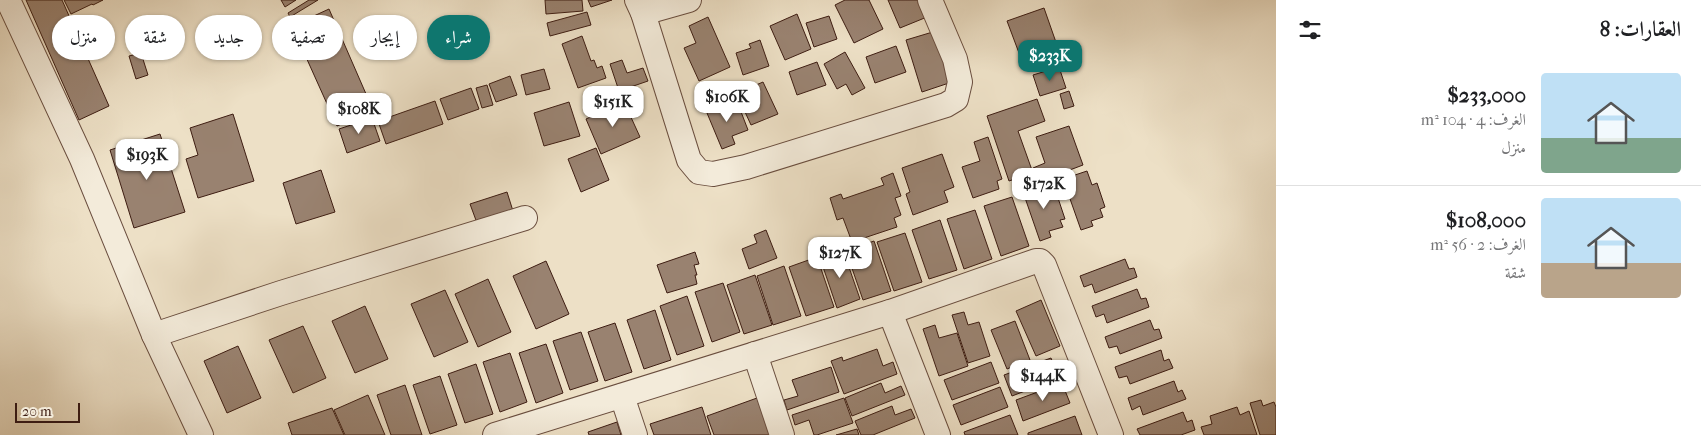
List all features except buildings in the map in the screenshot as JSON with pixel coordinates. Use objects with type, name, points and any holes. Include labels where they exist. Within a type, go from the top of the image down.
[{"type":"street","points":[[8,0],[82,159],[154,335],[200,435]]},
{"type":"street","points":[[689,0],[640,7],[689,160],[699,172],[713,174],[746,166],[946,105],[956,98],[960,82],[955,59],[930,0]]},
{"type":"street","points":[[154,335],[281,293],[525,218]]},
{"type":"street","points":[[495,435],[890,312],[1036,261],[1043,263],[1111,435]]},
{"type":"street","points":[[890,312],[938,435]]},
{"type":"street","points":[[755,354],[782,435]]},
{"type":"street","points":[[622,396],[635,435]]}]
